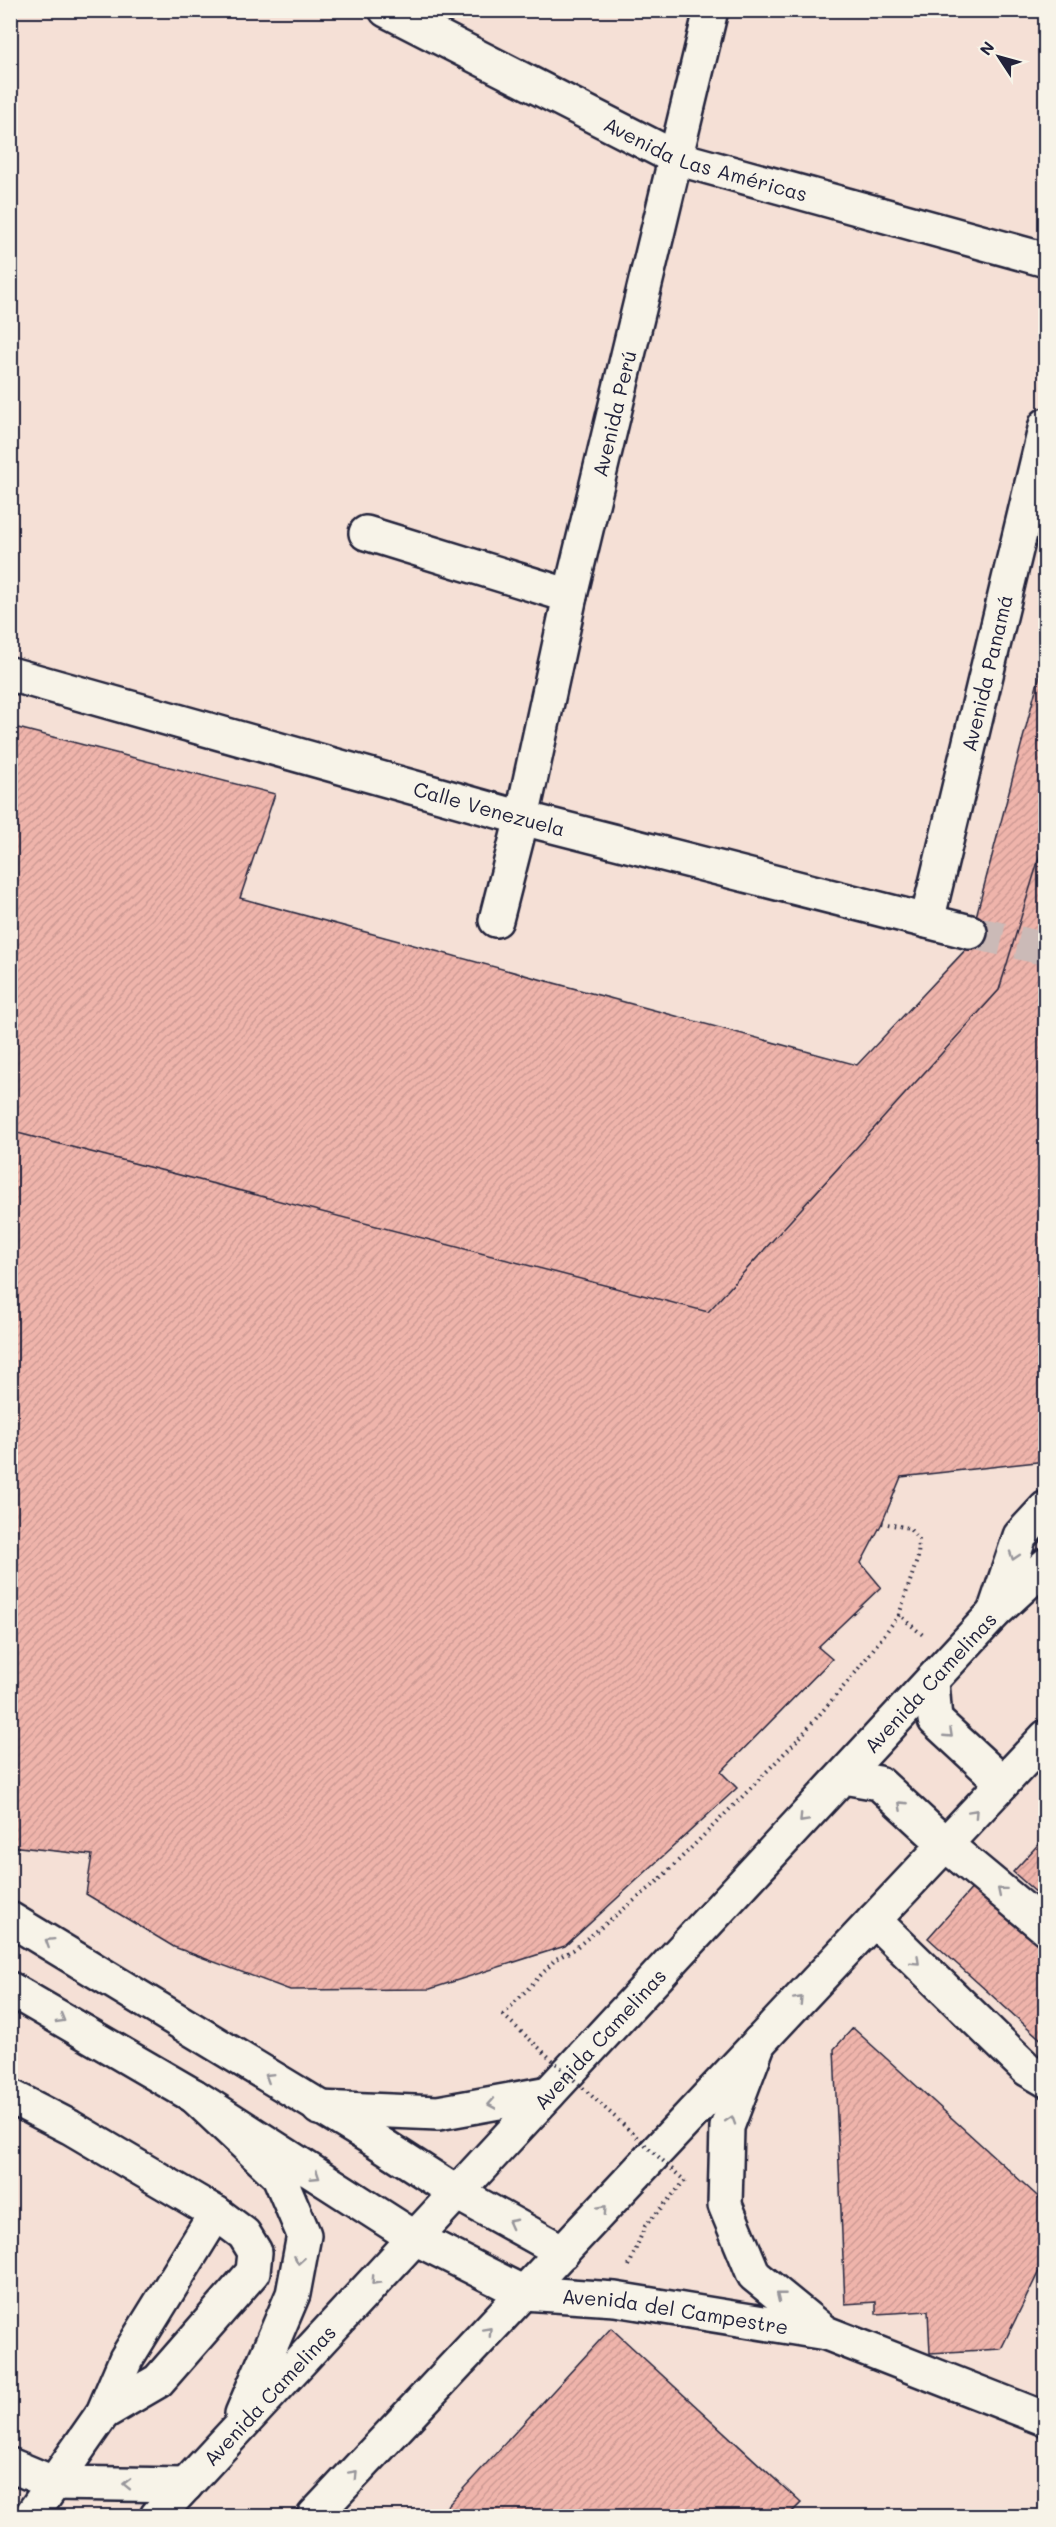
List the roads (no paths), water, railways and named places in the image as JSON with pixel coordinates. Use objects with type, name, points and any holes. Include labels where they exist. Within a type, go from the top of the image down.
[{"type":"main road","name":"Avenida Las Américas","points":[[386,10],[676,158],[1046,260]]},
{"type":"main road","name":"Avenida Perú","points":[[496,920],[522,818],[570,596],[711,10]]},
{"type":"main road","name":"Avenida Panamá","points":[[927,921],[1046,425]]},
{"type":"main road","points":[[366,533],[570,596]]},
{"type":"main road","name":"Calle Venezuela","points":[[10,674],[522,818],[970,932]]},
{"type":"main road","points":[[994,1613],[1020,1536],[1046,1508]]},
{"type":"main road","name":"Avenida Camelinas","points":[[157,2517],[994,1613],[1046,1565]]},
{"type":"main road","points":[[942,1671],[934,1720],[1002,1782]]},
{"type":"main road","points":[[316,2516],[1046,1737]]},
{"type":"main road","points":[[843,1776],[879,1783],[945,1844],[1046,1928]]},
{"type":"main road","points":[[10,1918],[378,2142],[457,2193],[563,2252]]},
{"type":"main road","points":[[874,1920],[1027,2069],[1046,2080]]},
{"type":"main road","points":[[12,1993],[195,2096],[415,2238],[524,2293]]},
{"type":"main road","name":"Avenida del Campestre","points":[[759,2042],[727,2127],[725,2205],[754,2275],[825,2333]]},
{"type":"main road","points":[[319,2108],[438,2114],[549,2093]]},
{"type":"main road","points":[[10,2096],[70,2127],[216,2213],[244,2234],[255,2252],[253,2272],[158,2381],[103,2413]]},
{"type":"main road","points":[[195,2096],[279,2176],[304,2235],[293,2294],[233,2435]]},
{"type":"main road","points":[[31,2517],[103,2413],[126,2359],[216,2213]]},
{"type":"main road","name":"Avenida del Campestre","points":[[524,2293],[615,2299],[825,2333],[1046,2418]]},
{"type":"main road","points":[[10,2465],[53,2484],[186,2485]]},
{"type":"main road","points":[[10,2512],[13,2517]]},
{"type":"tunnel","points":[[970,932],[1046,949]]}]
